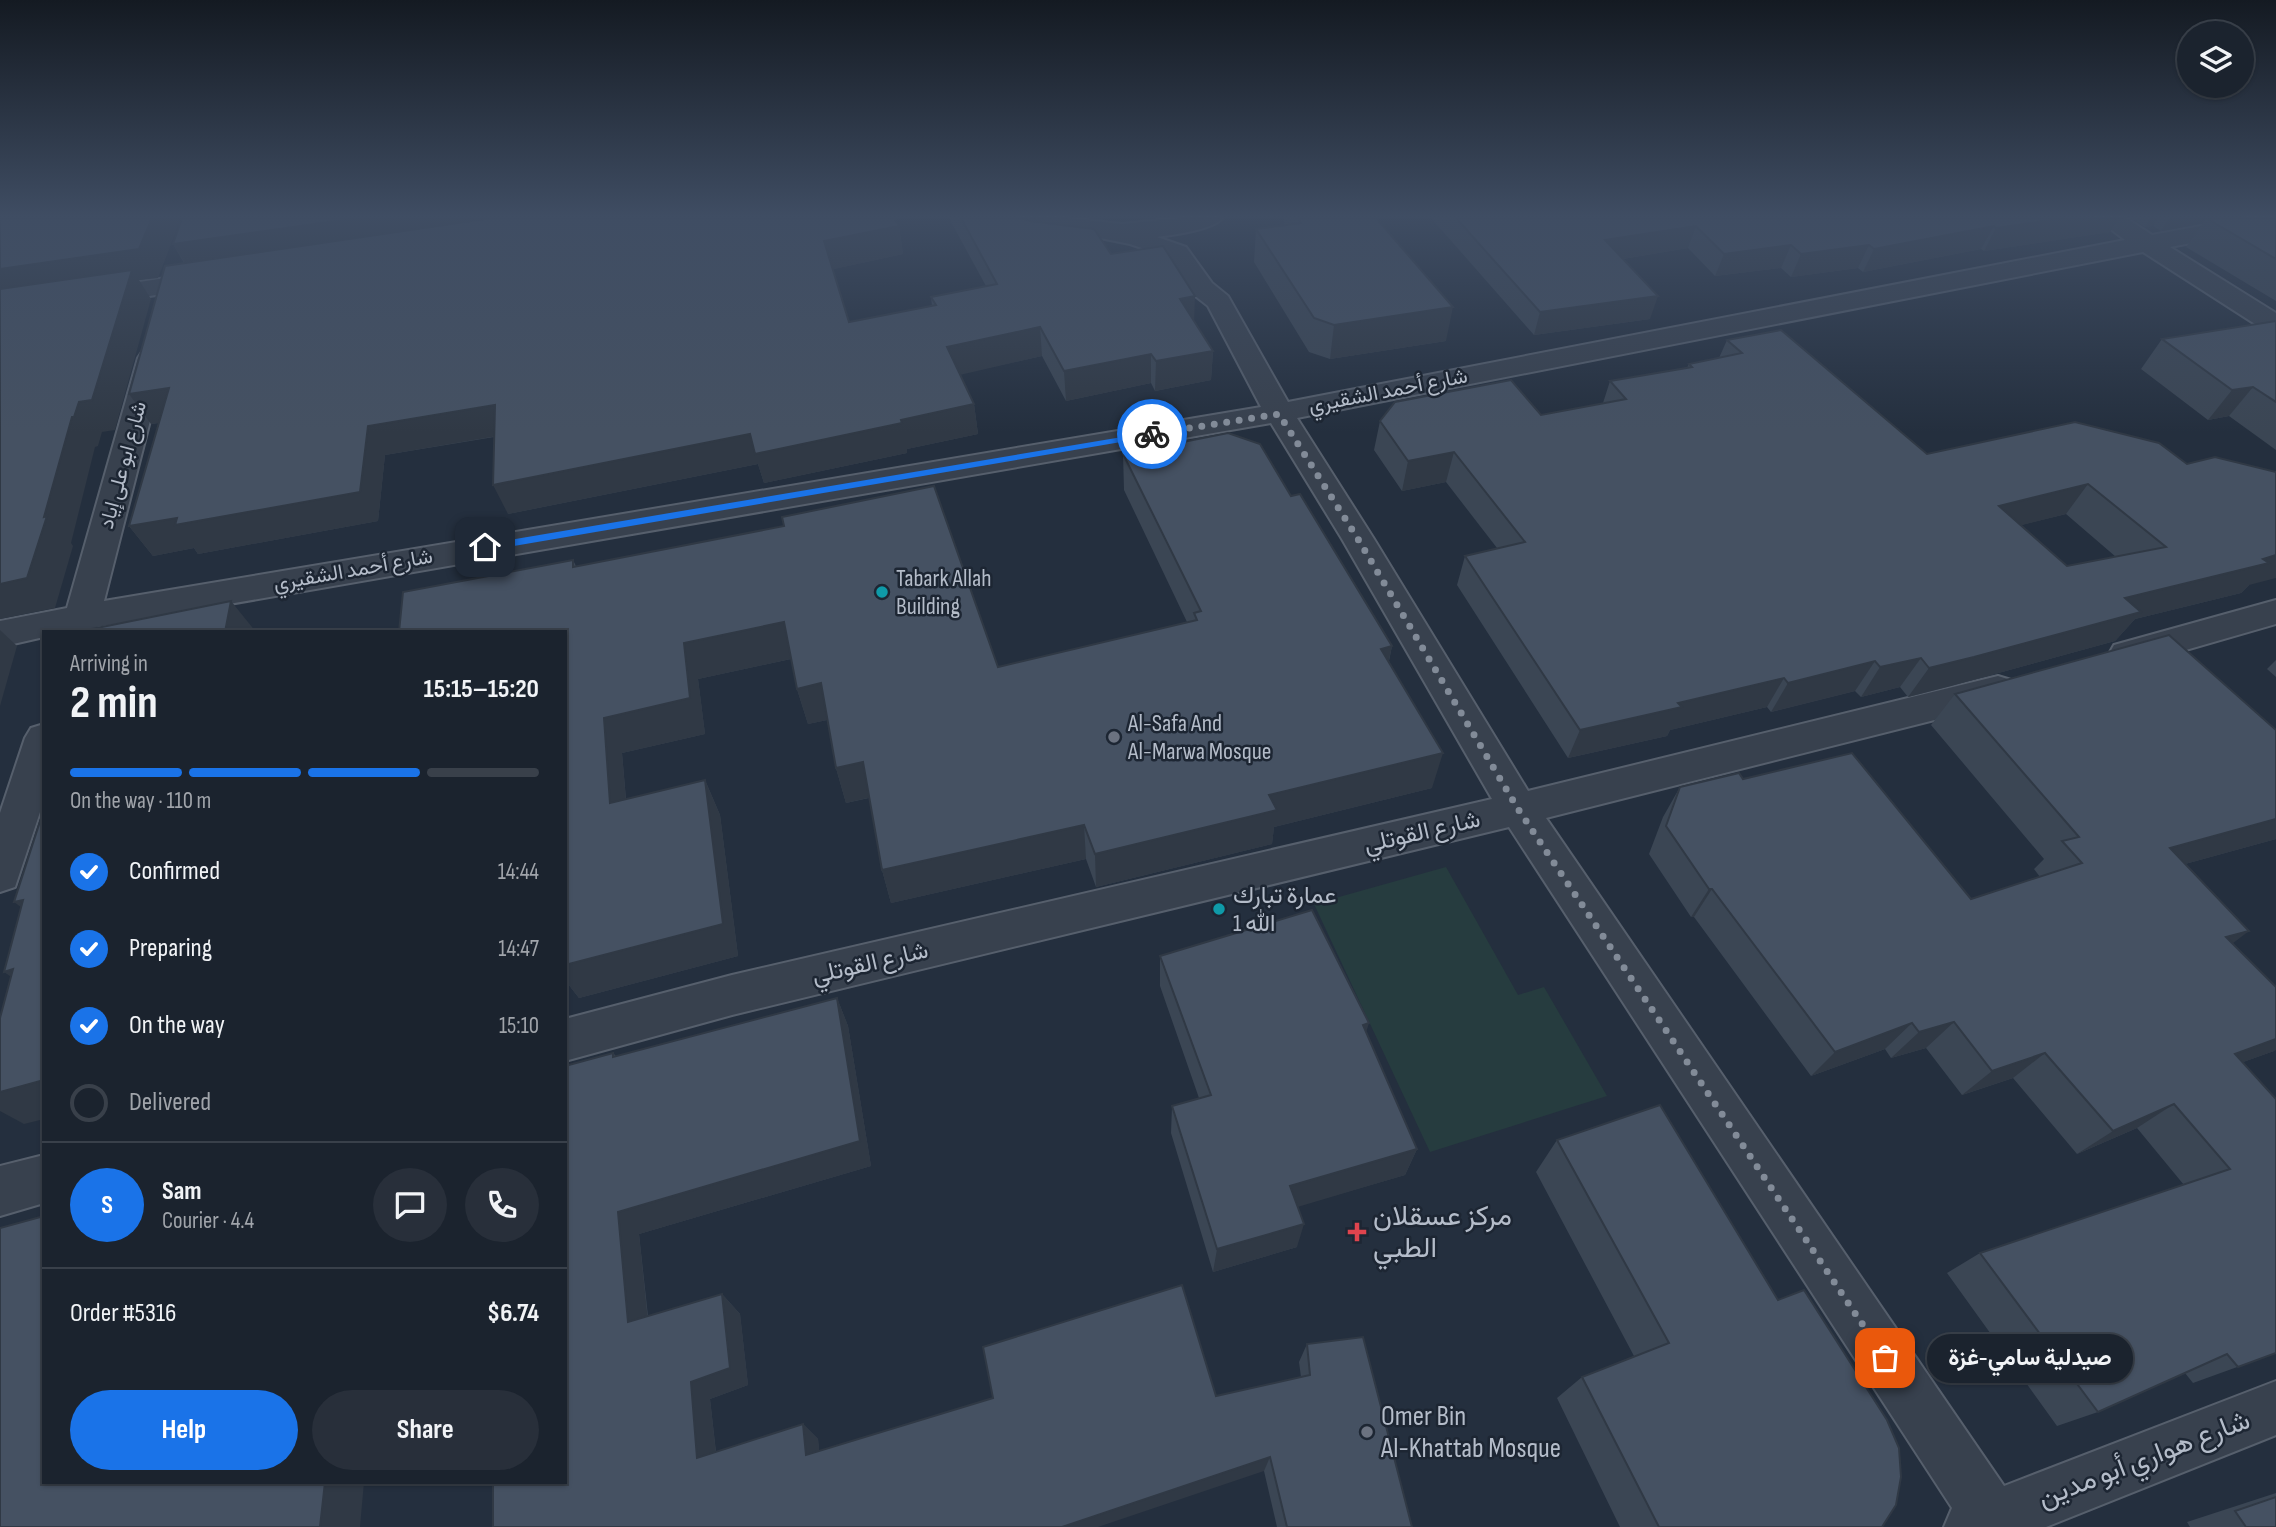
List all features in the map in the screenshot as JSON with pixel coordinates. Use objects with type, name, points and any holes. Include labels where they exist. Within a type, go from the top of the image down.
[{"type":"street","name":"شارع ابو على إياد","points":[[80,624],[170,289]]},
{"type":"street","points":[[0,311],[165,307],[206,289]]},
{"type":"street","points":[[1202,289],[1219,302],[1279,414],[1358,539],[1518,809],[1988,1524]]},
{"type":"street","points":[[1219,302],[1224,289]]},
{"type":"street","name":"شارع أحمد الشقيري","points":[[0,634],[80,624],[833,487],[1279,414],[1914,289]]},
{"type":"street","points":[[2221,289],[2276,325]]},
{"type":"street","points":[[2094,663],[2276,612]]},
{"type":"street","name":"شارع القوتلي","points":[[567,1039],[732,995],[1518,809],[1952,704],[2029,682]]},
{"type":"street","points":[[0,874],[42,744]]},
{"type":"street","points":[[0,1191],[42,1180]]},
{"type":"street","name":"شارع هواري أبو مدين","points":[[1988,1524],[2276,1408]]},
{"type":"green space","points":[[1446,867],[1518,995],[1544,987],[1607,1096],[1430,1152],[1314,904]]},
{"type":"building","points":[[0,289],[126,289],[92,400],[79,402],[72,417],[44,517],[47,516],[27,578],[0,584]]},
{"type":"building","points":[[158,289],[839,289],[849,322],[936,305],[931,297],[970,289],[1191,289],[1195,296],[1180,299],[1213,351],[1156,361],[1151,354],[1064,371],[1040,327],[947,347],[974,404],[901,420],[902,423],[755,454],[750,434],[493,485],[495,405],[368,426],[360,492],[175,525],[177,518],[129,526],[169,388],[129,394]]},
{"type":"building","points":[[1295,289],[1438,289],[1453,307],[1334,325],[1314,318]]},
{"type":"building","points":[[1520,289],[1652,289],[1658,296],[1540,312]]},
{"type":"building","points":[[2276,321],[2276,402],[2253,387],[2232,390],[2162,339]]},
{"type":"building","points":[[1781,330],[1927,454],[2075,422],[2159,443],[2187,464],[2215,457],[2276,472],[2276,555],[2263,559],[2269,563],[2125,598],[2141,612],[1974,657],[1929,668],[1921,658],[1880,667],[1875,661],[1788,683],[1784,678],[1678,703],[1682,707],[1580,730],[1465,556],[1525,542],[1454,452],[1408,461],[1380,421],[1395,402],[1511,380],[1541,415],[1626,399],[1610,381],[1692,367],[1689,364],[1742,353],[1727,340]],"holes":[[[2088,484],[2166,547],[2067,566],[1999,506]]]},
{"type":"building","points":[[1228,433],[1260,444],[1291,496],[1300,494],[1392,646],[1381,649],[1443,753],[1269,795],[1277,810],[1095,854],[1084,825],[882,870],[863,762],[836,768],[821,683],[797,689],[784,622],[684,643],[690,698],[604,718],[610,803],[705,780],[723,924],[567,964],[567,630],[399,630],[403,592],[573,560],[573,567],[784,526],[782,517],[934,486],[998,667],[1197,620],[1194,613],[1201,611],[1123,454]]},
{"type":"building","points":[[231,601],[225,630],[87,630]]},
{"type":"building","points":[[2169,635],[2276,730],[2276,819],[2170,848],[2249,931],[2226,937],[2276,987],[2276,1039],[2235,1054],[2276,1099],[2276,1353],[2238,1367],[2227,1354],[2098,1412],[1980,1253],[2230,1169],[2174,1104],[2113,1131],[2045,1053],[1992,1071],[1954,1022],[1919,1032],[1912,1023],[1835,1052],[1712,889],[1709,889],[1666,826],[1680,787],[1739,773],[1743,779],[1852,753],[1971,899],[2082,863],[2062,841],[2079,837],[1955,694]]},
{"type":"building","points":[[42,815],[42,1081],[0,1092],[0,1018],[13,969],[4,972],[23,900],[14,902]]},
{"type":"building","points":[[1312,910],[1369,1023],[1363,1025],[1417,1149],[1290,1186],[1304,1224],[1217,1249],[1172,1106],[1211,1095],[1160,956]]},
{"type":"building","points":[[837,998],[860,1141],[618,1212],[628,1322],[722,1294],[730,1368],[691,1382],[697,1458],[803,1424],[806,1455],[993,1398],[983,1347],[1182,1285],[1216,1396],[1310,1375],[1307,1344],[1363,1337],[1412,1527],[1287,1527],[1270,1457],[1062,1527],[493,1527],[493,1484],[567,1484],[567,1065],[613,1053],[613,1057]]},
{"type":"building","points":[[1660,1105],[1778,1300],[1804,1290],[1887,1420],[1899,1448],[1901,1477],[1896,1505],[1882,1527],[1659,1527],[1582,1377],[1669,1343],[1557,1140]]},
{"type":"building","points":[[42,1217],[42,1484],[325,1484],[320,1527],[0,1527],[0,1228]]},
{"type":"building","points":[[2276,1497],[2276,1527],[2246,1527],[2235,1511]]},
{"type":"way so far","points":[[1152,434],[1279,414],[1358,539],[1518,809],[1885,1358]]},
{"type":"place","name":"Tabark Allah Building","points":[[882,592]]},
{"type":"place","name":"Al-Safa And Al-Marwa Mosque","points":[[1114,737]]},
{"type":"place","name":"عمارة تبارك الله 1","points":[[1219,909]]},
{"type":"place","name":"مركز عسقلان الطبي","points":[[1357,1232]]},
{"type":"place","name":"صيدلية سامي-غزة","points":[[1885,1358]]},
{"type":"place","name":"Omer Bin Al-Khattab Mosque","points":[[1367,1432]]},
{"type":"route","points":[[485,547],[1152,434]]}]
